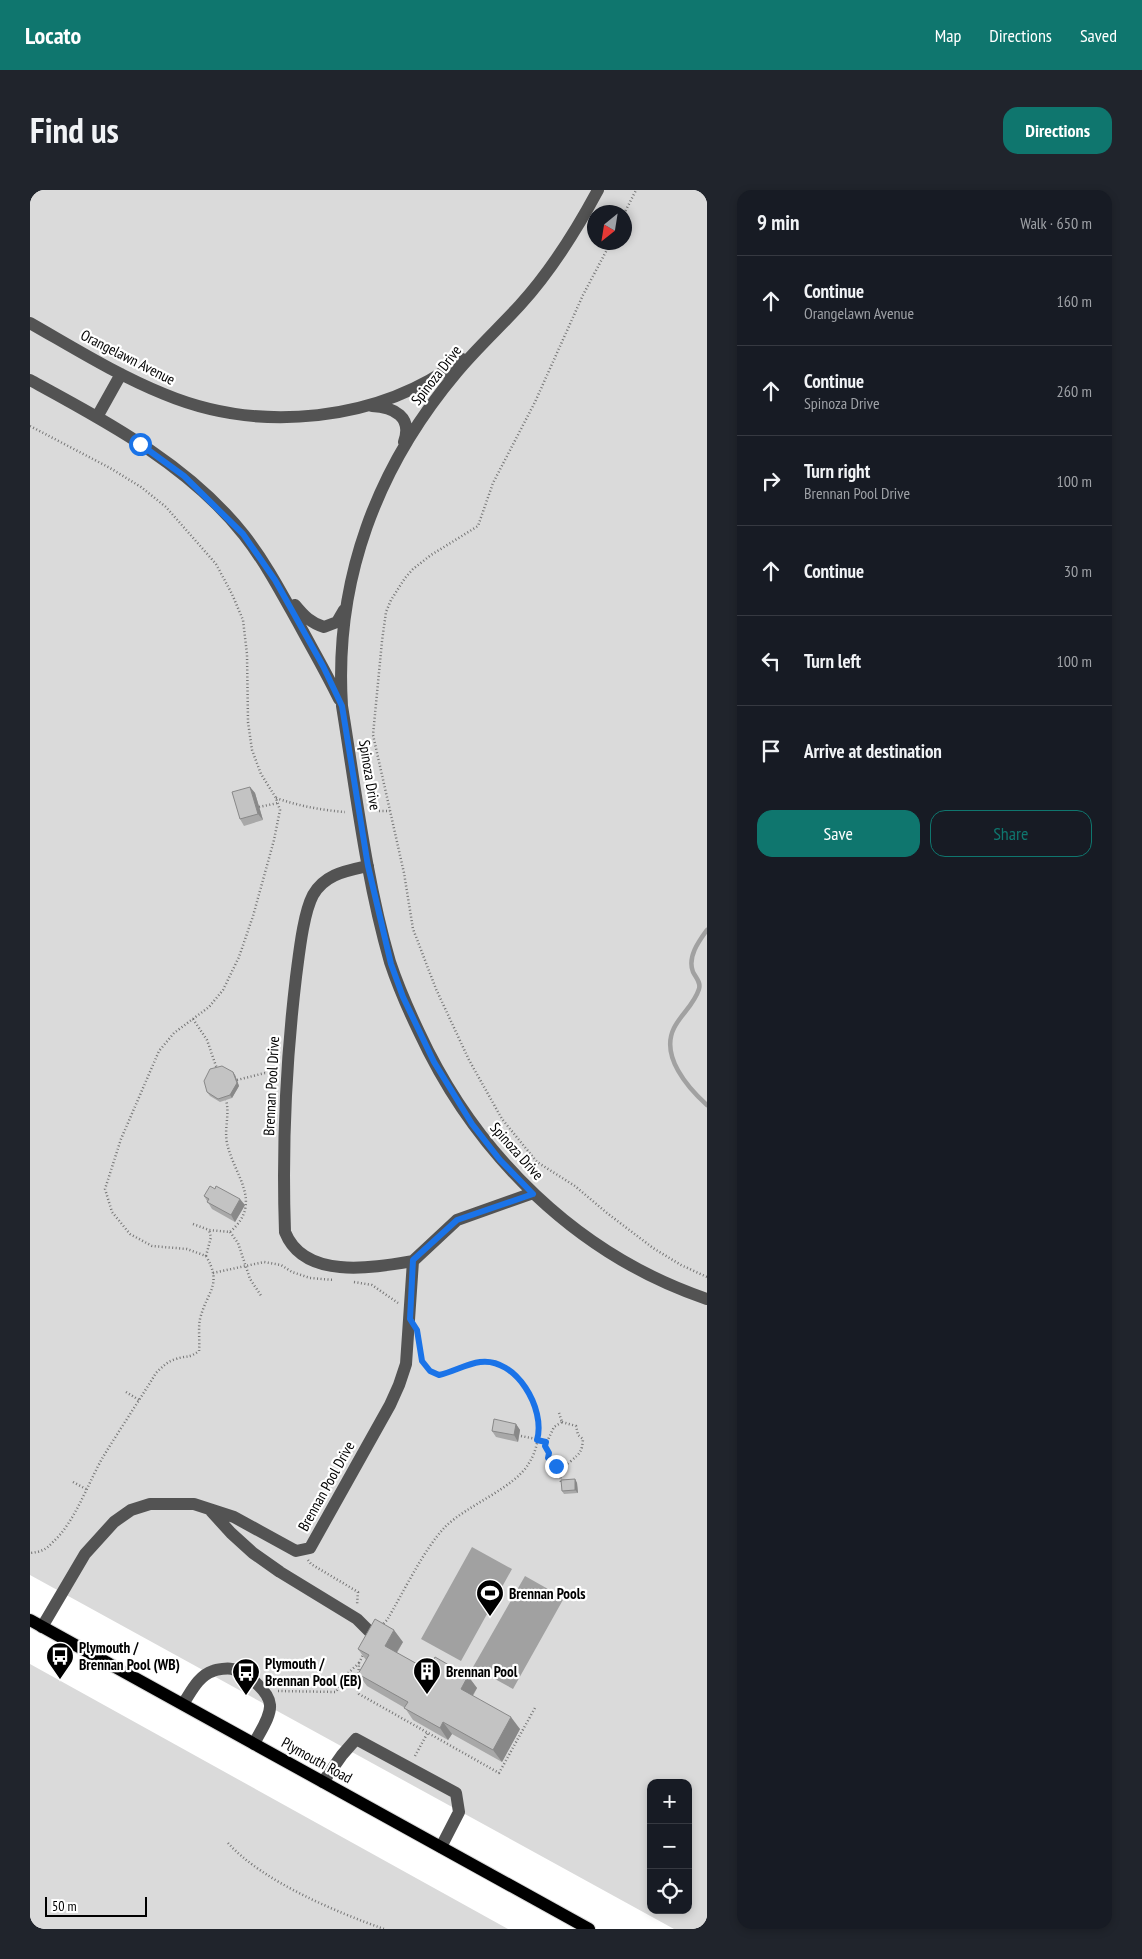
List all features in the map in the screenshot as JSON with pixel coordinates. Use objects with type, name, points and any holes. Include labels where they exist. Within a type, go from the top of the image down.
[{"type":"main road","name":"Plymouth Road","points":[[30,1620],[589,1929]]},
{"type":"street","name":"Spinoza Drive","points":[[598,190],[571,239],[555,262],[520,305],[480,345],[436,398],[401,451],[380,489],[357,553],[345,609],[341,661],[342,706],[368,866],[391,964],[403,997],[434,1062],[472,1124],[500,1160],[533,1194],[571,1226],[616,1256],[656,1278],[707,1299]]},
{"type":"street","name":"Orangelawn Avenue","points":[[30,324],[121,374],[184,402],[240,415],[268,417],[304,417],[364,406],[394,396],[421,384],[452,366],[480,345]]},
{"type":"street","points":[[97,417],[121,374]]},
{"type":"street","points":[[30,380],[97,417],[163,460],[205,495],[243,534],[275,580],[306,618],[315,624],[324,627],[330,626],[337,622],[345,609]]},
{"type":"street","name":"Orangelawn Avenue","points":[[364,406],[388,408],[399,415],[406,423],[407,433],[401,451]]},
{"type":"street","points":[[275,580],[323,666],[342,706]]},
{"type":"street","name":"Brennan Pool Drive","points":[[42,1627],[85,1554],[114,1522],[131,1510],[150,1504],[194,1504],[234,1517],[296,1551],[310,1548],[393,1398],[406,1364],[413,1260],[372,1268],[326,1265],[299,1254],[289,1242],[285,1232],[284,1122],[292,1013],[302,933],[312,896],[330,876],[368,866]]},
{"type":"street","points":[[413,1260],[457,1220],[533,1194]]},
{"type":"street","points":[[210,1510],[253,1553],[280,1572],[357,1619],[373,1634]]},
{"type":"street","points":[[183,1704],[198,1681],[213,1670],[232,1669],[253,1680],[264,1691],[270,1704],[254,1744]]},
{"type":"street","points":[[323,1782],[356,1739],[448,1789],[456,1794],[459,1812],[441,1847]]},
{"type":"path","points":[[628,205],[636,190]]},
{"type":"path","points":[[607,250],[583,295],[534,402],[493,483],[478,526],[431,555],[413,569],[391,600],[386,612],[373,735],[404,873],[413,928],[436,989],[469,1060],[502,1119],[537,1162],[575,1186],[653,1248],[681,1265],[707,1277]]},
{"type":"path","points":[[30,426],[110,468],[141,487],[166,507],[216,564],[243,620],[247,654],[248,722],[252,750],[261,774],[276,798],[280,810],[274,840],[253,916],[238,957],[223,990],[209,1006],[174,1034],[159,1051],[121,1139],[106,1189],[112,1212],[130,1234],[152,1246],[187,1249],[206,1256],[212,1268],[214,1283],[200,1321],[201,1338],[199,1351],[190,1358],[177,1358],[167,1363],[156,1373],[54,1542],[42,1552],[30,1552]]},
{"type":"path","points":[[276,798],[294,804],[346,812]]},
{"type":"path","points":[[259,807],[278,803]]},
{"type":"path","points":[[379,811],[390,811]]},
{"type":"path","points":[[193,1019],[207,1040],[217,1071]]},
{"type":"path","points":[[237,1080],[265,1073],[288,1074]]},
{"type":"path","points":[[226,1100],[228,1109],[225,1131],[227,1144],[247,1200],[244,1212],[230,1232]]},
{"type":"path","points":[[193,1224],[210,1230],[230,1232],[238,1243],[250,1280],[262,1297]]},
{"type":"path","points":[[206,1256],[209,1248],[210,1230]]},
{"type":"path","points":[[213,1273],[264,1262],[275,1263],[292,1272],[310,1278],[337,1281]]},
{"type":"path","points":[[346,1281],[372,1285],[394,1299],[410,1319]]},
{"type":"path","points":[[264,1691],[304,1690],[336,1692],[346,1675],[359,1663],[373,1634],[387,1620],[433,1543],[445,1528],[464,1511],[521,1475],[529,1464],[537,1440],[539,1417],[534,1401],[524,1384],[497,1364],[482,1362],[439,1375],[430,1371],[422,1361],[420,1354]]},
{"type":"path","points":[[126,1392],[140,1400]]},
{"type":"path","points":[[559,1413],[562,1422]]},
{"type":"path","points":[[562,1422],[576,1426],[578,1434],[583,1439],[580,1454],[569,1464],[559,1467],[551,1463],[545,1446],[554,1427],[562,1422]]},
{"type":"path","points":[[521,1436],[546,1442]]},
{"type":"path","points":[[559,1467],[561,1482]]},
{"type":"path","points":[[72,1482],[86,1489]]},
{"type":"path","points":[[302,1550],[311,1564],[358,1592],[357,1619]]},
{"type":"path","points":[[359,1663],[359,1694],[429,1731],[499,1773],[536,1706]]},
{"type":"path","points":[[414,1757],[429,1731]]},
{"type":"path","points":[[228,1843],[249,1864],[286,1886],[347,1916],[384,1929]]},
{"type":"shaded area","points":[[30,190],[707,190],[707,1929],[674,1929],[30,1575]]},
{"type":"shaded area","points":[[472,1547],[512,1569],[461,1661],[421,1639]]},
{"type":"shaded area","points":[[525,1576],[564,1598],[513,1689],[473,1667]]},
{"type":"shaded area","points":[[30,1664],[508,1929],[30,1929]]},
{"type":"building","points":[[250,787],[258,814],[240,819],[232,792]]},
{"type":"building","points":[[222,1066],[233,1072],[237,1083],[230,1095],[218,1099],[207,1092],[204,1081],[210,1069]]},
{"type":"building","points":[[210,1186],[215,1189],[216,1186],[240,1199],[231,1215],[207,1202],[209,1199],[204,1196]]},
{"type":"building","points":[[494,1419],[516,1424],[514,1435],[492,1431]]},
{"type":"building","points":[[575,1479],[575,1490],[562,1491],[561,1480]]},
{"type":"building","name":"Brennan Pool","points":[[375,1619],[394,1630],[385,1646],[428,1670],[435,1657],[468,1676],[461,1689],[511,1717],[493,1750],[443,1722],[440,1728],[404,1708],[408,1702],[358,1674],[369,1655],[358,1649]]},
{"type":"waterway","points":[[707,930],[695,950],[692,961],[693,972],[698,980],[699,989],[694,1000],[674,1028],[671,1039],[673,1060],[678,1071],[692,1090],[707,1105]]},
{"type":"place","name":"Brennan Pools","points":[[490,1617]]},
{"type":"place","name":"Plymouth / Brennan Pool (WB)","points":[[60,1680]]},
{"type":"place","name":"Brennan Pool","points":[[427,1695]]},
{"type":"place","name":"Plymouth / Brennan Pool (EB)","points":[[246,1696]]},
{"type":"route","points":[[140,444],[184,476],[225,514],[243,534],[275,580],[323,666],[342,706],[368,866],[391,964],[403,997],[447,1086],[472,1124],[500,1160],[533,1194],[457,1220],[413,1260],[410,1319],[417,1330],[422,1361],[430,1371],[439,1375],[452,1373],[482,1362],[497,1364],[524,1384],[534,1401],[539,1417],[537,1440],[546,1442],[545,1446],[549,1453],[548,1458],[556,1466]]}]
